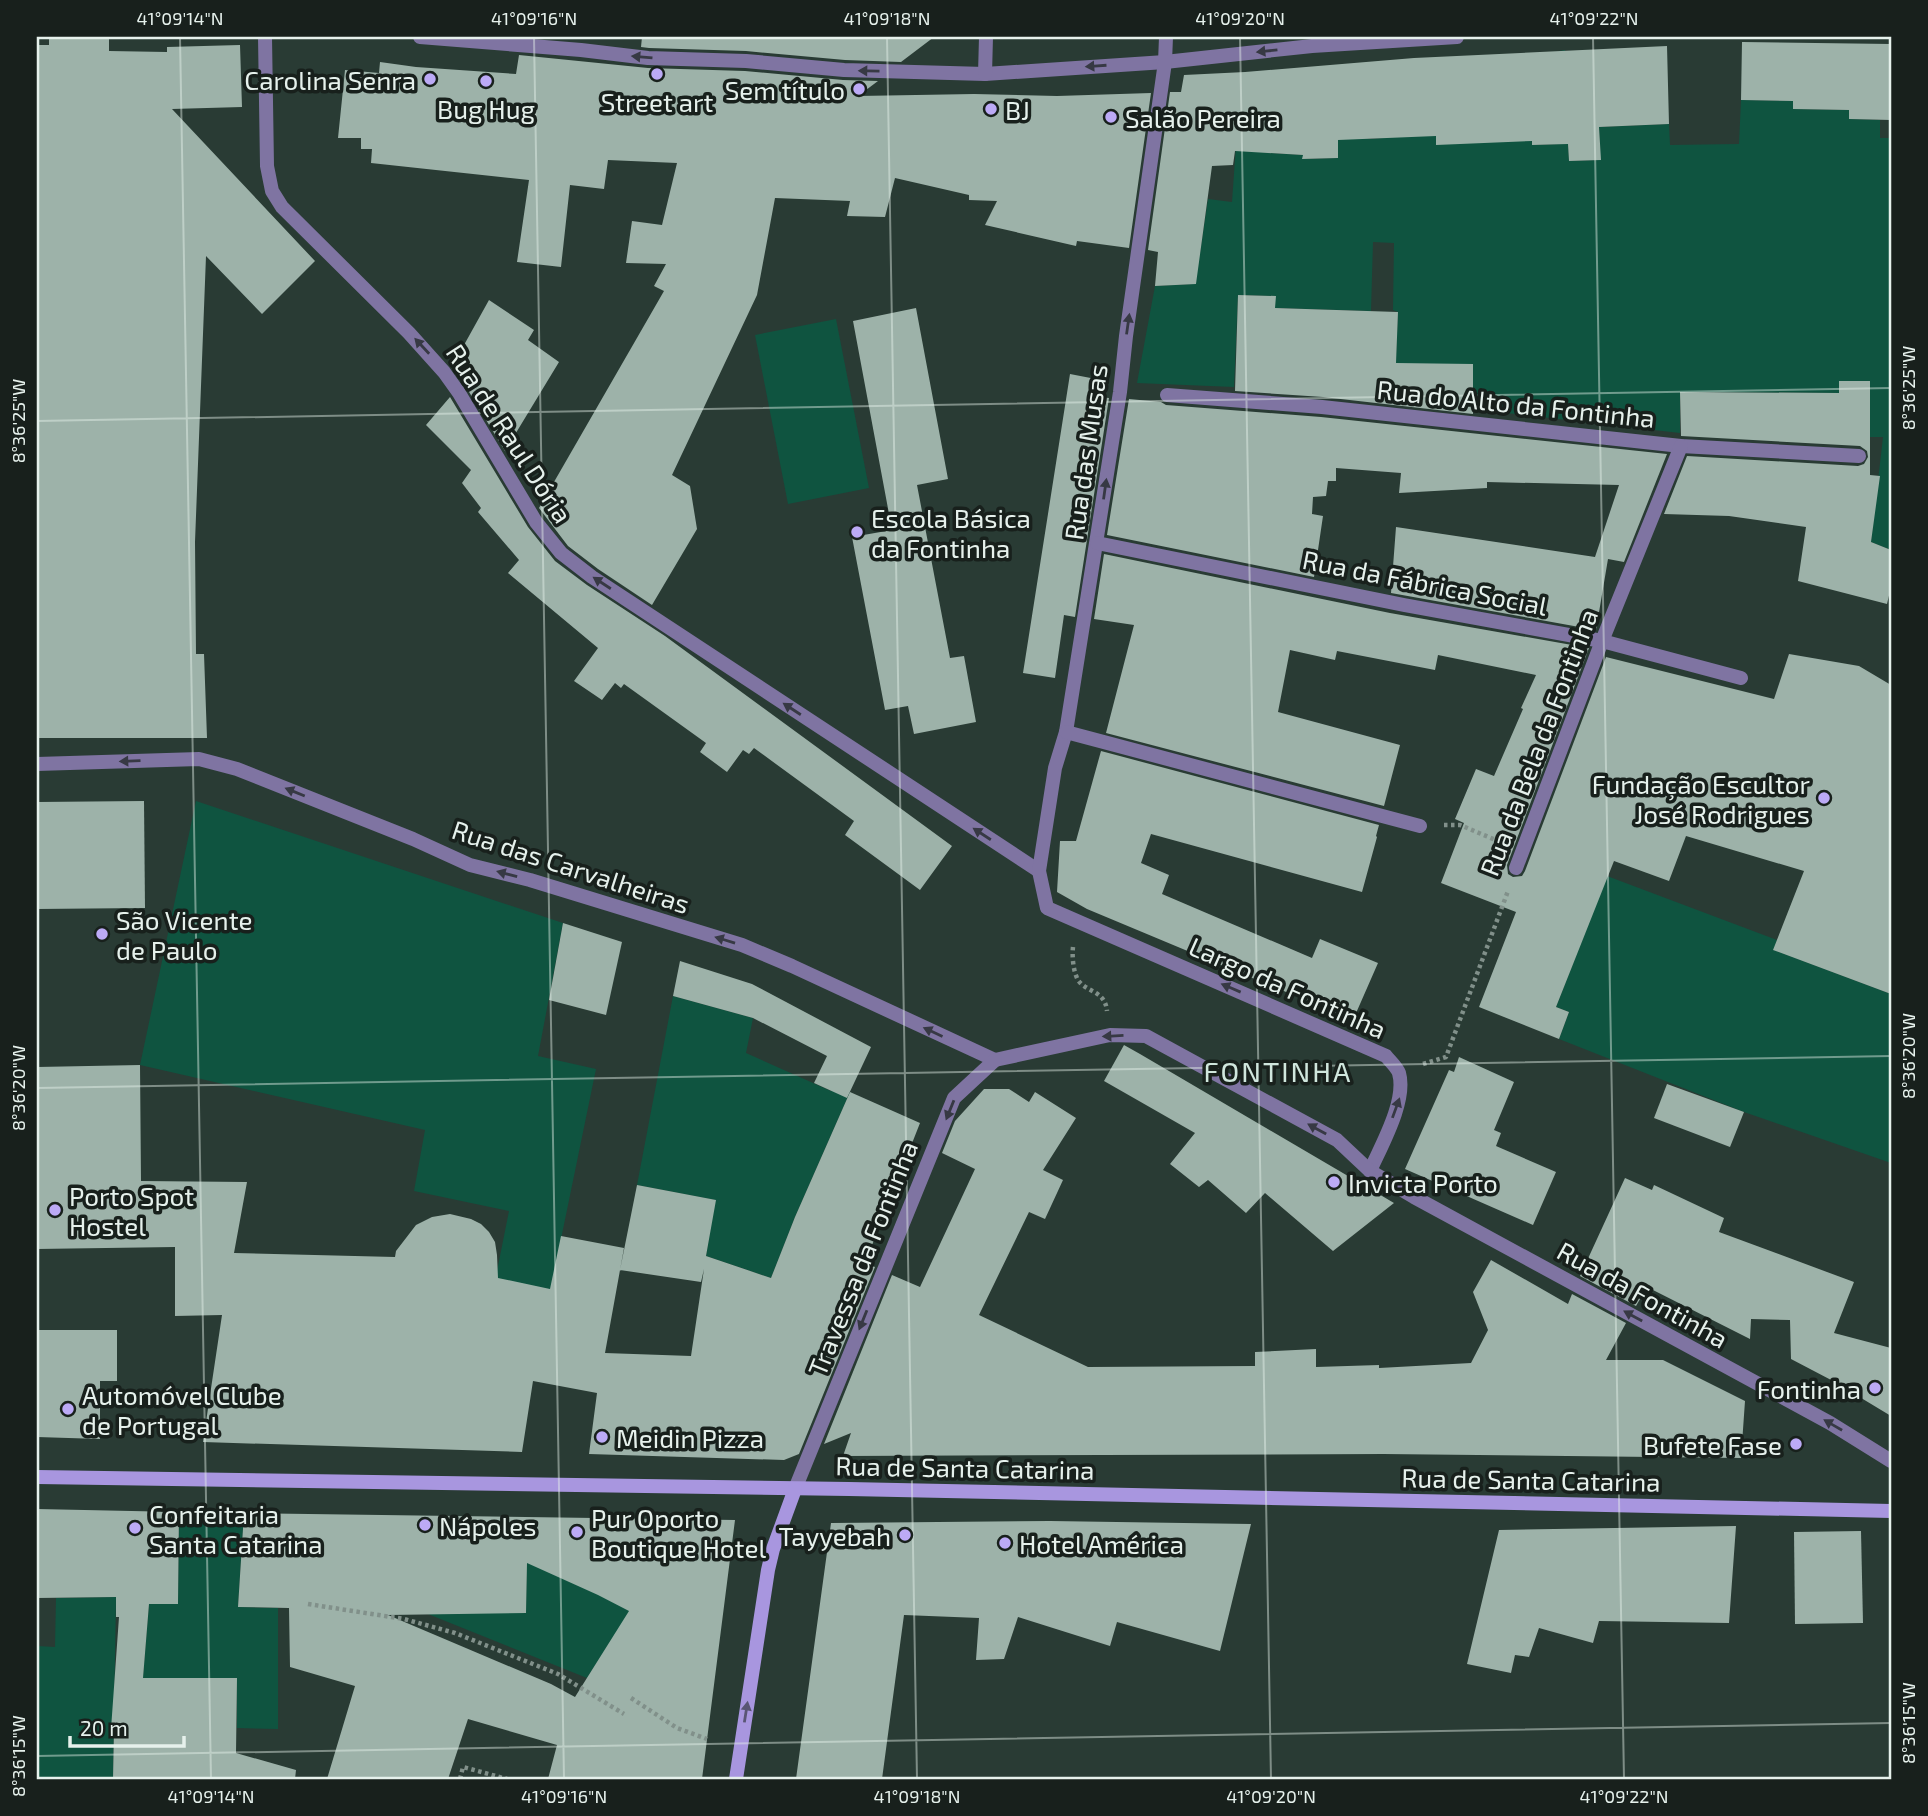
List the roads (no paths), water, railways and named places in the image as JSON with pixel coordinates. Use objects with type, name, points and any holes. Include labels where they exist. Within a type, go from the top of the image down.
[{"type":"main road","name":"Rua de Santa Catarina","points":[[38,1477],[1891,1511]]},
{"type":"main road","points":[[736,1779],[768,1570],[794,1489]]},
{"type":"street","name":"Rua de Raul Dória","points":[[265,37],[267,166],[272,191],[282,206],[409,333],[444,372],[536,522],[561,553],[592,577],[1039,872]]},
{"type":"street","points":[[421,37],[648,58],[746,61],[844,70],[985,74],[1165,62],[1313,41],[1457,37]]},
{"type":"street","points":[[985,74],[986,37]]},
{"type":"street","name":"Rua das Musas","points":[[1039,872],[1055,768],[1066,732],[1120,392],[1165,62],[1166,37]]},
{"type":"street","name":"Rua do Alto da Fontinha","points":[[1167,395],[1322,407],[1681,446],[1859,456]]},
{"type":"street","name":"Rua da Bela da Fontinha","points":[[1516,869],[1602,641],[1681,446]]},
{"type":"street","name":"Rua da Fábrica Social","points":[[1097,543],[1404,605],[1602,641],[1741,678]]},
{"type":"street","points":[[1066,732],[1420,826]]},
{"type":"street","name":"Rua das Carvalheiras","points":[[37,764],[199,759],[237,769],[470,864],[743,945],[995,1060]]},
{"type":"street","name":"Largo da Fontinha","points":[[1039,872],[1047,908],[1386,1056],[1399,1072],[1400,1096],[1370,1171]]},
{"type":"street","points":[[995,1060],[1110,1035],[1146,1036],[1337,1140],[1370,1171]]},
{"type":"street","name":"Travessa da Fontinha","points":[[794,1489],[954,1098],[995,1060]]},
{"type":"street","name":"Rua da Fontinha","points":[[1370,1171],[1830,1423],[1891,1461]]},
{"type":"place","name":"Street art","points":[[657,74]]},
{"type":"place","name":"Carolina Senra","points":[[430,79]]},
{"type":"place","name":"Bug Hug","points":[[486,81]]},
{"type":"place","name":"Sem título","points":[[859,89]]},
{"type":"place","name":"BJ","points":[[991,109]]},
{"type":"place","name":"Salão Pereira","points":[[1111,117]]},
{"type":"place","name":"Escola Básica da Fontinha","points":[[857,532]]},
{"type":"place","name":"Fundação Escultor José Rodrigues","points":[[1824,798]]},
{"type":"place","name":"São Vicente de Paulo","points":[[102,934]]},
{"type":"place","name":"Invicta Porto","points":[[1334,1182]]},
{"type":"place","name":"Porto Spot Hostel","points":[[55,1210]]},
{"type":"place","name":"Fontinha","points":[[1875,1388]]},
{"type":"place","name":"Automóvel Clube de Portugal","points":[[68,1409]]},
{"type":"place","name":"Meidin Pizza","points":[[602,1437]]},
{"type":"place","name":"Bufete Fase","points":[[1796,1444]]},
{"type":"place","name":"Nápoles","points":[[425,1525]]},
{"type":"place","name":"Confeitaria Santa Catarina","points":[[135,1528]]},
{"type":"place","name":"Pur Oporto Boutique Hotel","points":[[577,1532]]},
{"type":"place","name":"Tayyebah","points":[[905,1535]]},
{"type":"place","name":"Hotel América","points":[[1005,1543]]},
{"type":"district","name":"FONTINHA","points":[[1278,1071]]}]
